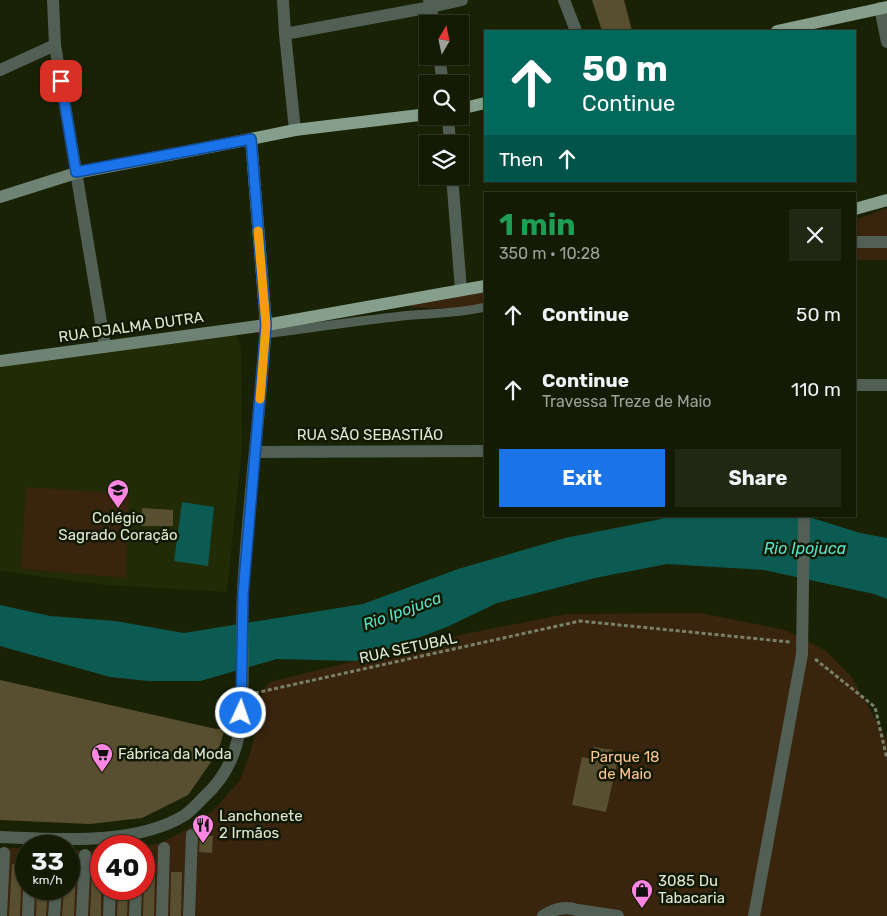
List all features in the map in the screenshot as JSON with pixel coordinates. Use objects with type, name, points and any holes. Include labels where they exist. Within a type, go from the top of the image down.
[{"type":"main road","points":[[781,30],[882,5]]},
{"type":"main road","points":[[469,107],[484,103]]},
{"type":"main road","points":[[0,197],[76,172],[295,130],[419,115]]},
{"type":"main road","points":[[251,139],[265,330],[484,286]]},
{"type":"main road","points":[[856,209],[887,200]]},
{"type":"main road","name":"RUA DJALMA DUTRA","points":[[0,360],[105,346],[265,330]]},
{"type":"street","points":[[53,0],[55,45],[105,346]]},
{"type":"street","points":[[283,0],[284,34],[295,130]]},
{"type":"street","points":[[284,34],[430,4],[462,0]]},
{"type":"street","points":[[564,0],[576,30]]},
{"type":"street","points":[[882,5],[887,42]]},
{"type":"street","points":[[0,70],[55,45]]},
{"type":"street","points":[[453,185],[461,290]]},
{"type":"street","points":[[856,242],[887,242]]},
{"type":"street","points":[[0,837],[77,838],[123,836],[159,828],[186,814],[212,790],[230,764],[240,729],[243,597],[265,330]]},
{"type":"street","points":[[856,385],[887,385]]},
{"type":"street","name":"RUA SÃO SEBASTIÃO","points":[[255,452],[484,451]]},
{"type":"street","points":[[754,916],[802,650],[804,517]]},
{"type":"street","points":[[189,916],[192,835]]},
{"type":"street","points":[[162,916],[164,848]]},
{"type":"street","points":[[1,916],[4,853]]},
{"type":"street","points":[[82,916],[85,855]]},
{"type":"street","points":[[28,916],[29,900]]},
{"type":"street","points":[[54,916],[55,900]]},
{"type":"street","points":[[109,916],[110,900]]},
{"type":"street","points":[[135,916],[136,900]]},
{"type":"street","points":[[543,916],[554,910],[565,908],[582,913],[618,916]]},
{"type":"lane","points":[[265,330],[415,314],[464,312],[484,307]]},
{"type":"path","name":"RUA SETUBAL","points":[[242,690],[580,622],[802,650]]},
{"type":"path","points":[[802,650],[875,707],[887,759]]},
{"type":"shaded area","name":"Colégio Sagrado Coração","points":[[233,333],[238,338],[241,348],[242,447],[227,592],[105,585],[0,571],[0,363]]},
{"type":"green space","points":[[887,208],[887,260],[856,260],[856,220]]},
{"type":"green space","points":[[484,291],[484,304],[452,309],[409,307],[413,304]]},
{"type":"green space","points":[[26,487],[129,494],[126,578],[21,569]]},
{"type":"green space","name":"Parque 18 de Maio","points":[[700,613],[785,630],[826,651],[851,676],[887,740],[887,916],[0,916],[0,848],[15,848],[15,900],[80,900],[80,850],[90,851],[90,900],[155,900],[155,844],[161,843],[186,830],[215,809],[240,780],[258,724],[263,691],[270,682],[450,637],[566,614]]},
{"type":"water","points":[[182,502],[214,507],[208,566],[174,561]]},
{"type":"water","name":"Rio Ipojuca","points":[[666,517],[809,517],[860,533],[887,538],[887,599],[874,594],[764,570],[667,564],[595,578],[497,603],[447,627],[356,661],[277,659],[200,681],[148,681],[110,677],[0,646],[0,605],[50,616],[115,621],[184,633],[363,604],[458,569],[565,538]]},
{"type":"building","points":[[592,0],[624,0],[632,30],[602,30]]},
{"type":"building","points":[[142,508],[173,510],[173,526],[141,526]]},
{"type":"building","name":"Fábrica da Moda","points":[[0,680],[216,729],[225,728],[218,752],[188,795],[142,818],[90,824],[0,820]]},
{"type":"building","points":[[594,747],[613,750],[611,762],[617,763],[606,812],[572,805],[582,757],[592,759]]},
{"type":"building","name":"Lanchonete 2 Irmãos","points":[[200,835],[213,836],[212,853],[199,852]]},
{"type":"building","points":[[12,864],[15,864],[15,900],[21,900],[20,916],[9,916]]},
{"type":"building","points":[[171,872],[182,872],[181,916],[170,916]]},
{"type":"building","points":[[37,900],[47,900],[46,916],[36,916]]},
{"type":"building","points":[[63,900],[75,900],[74,916],[62,916]]},
{"type":"building","points":[[91,900],[101,900],[101,916],[90,916]]},
{"type":"building","points":[[118,900],[128,900],[127,916],[117,916]]},
{"type":"building","points":[[143,900],[154,900],[154,916],[143,916]]},
{"type":"slow traffic","points":[[258,231],[266,325],[260,399]]},
{"type":"place","name":"Colégio Sagrado Coração","points":[[118,509]]},
{"type":"place","name":"Fábrica da Moda","points":[[102,773]]},
{"type":"place","name":"Lanchonete 2 Irmãos","points":[[203,844]]},
{"type":"place","name":"3085 Du Tabacaria","points":[[642,909]]},
{"type":"route","points":[[61,81],[76,172],[152,156],[251,139],[266,325],[243,595],[241,713]]}]
